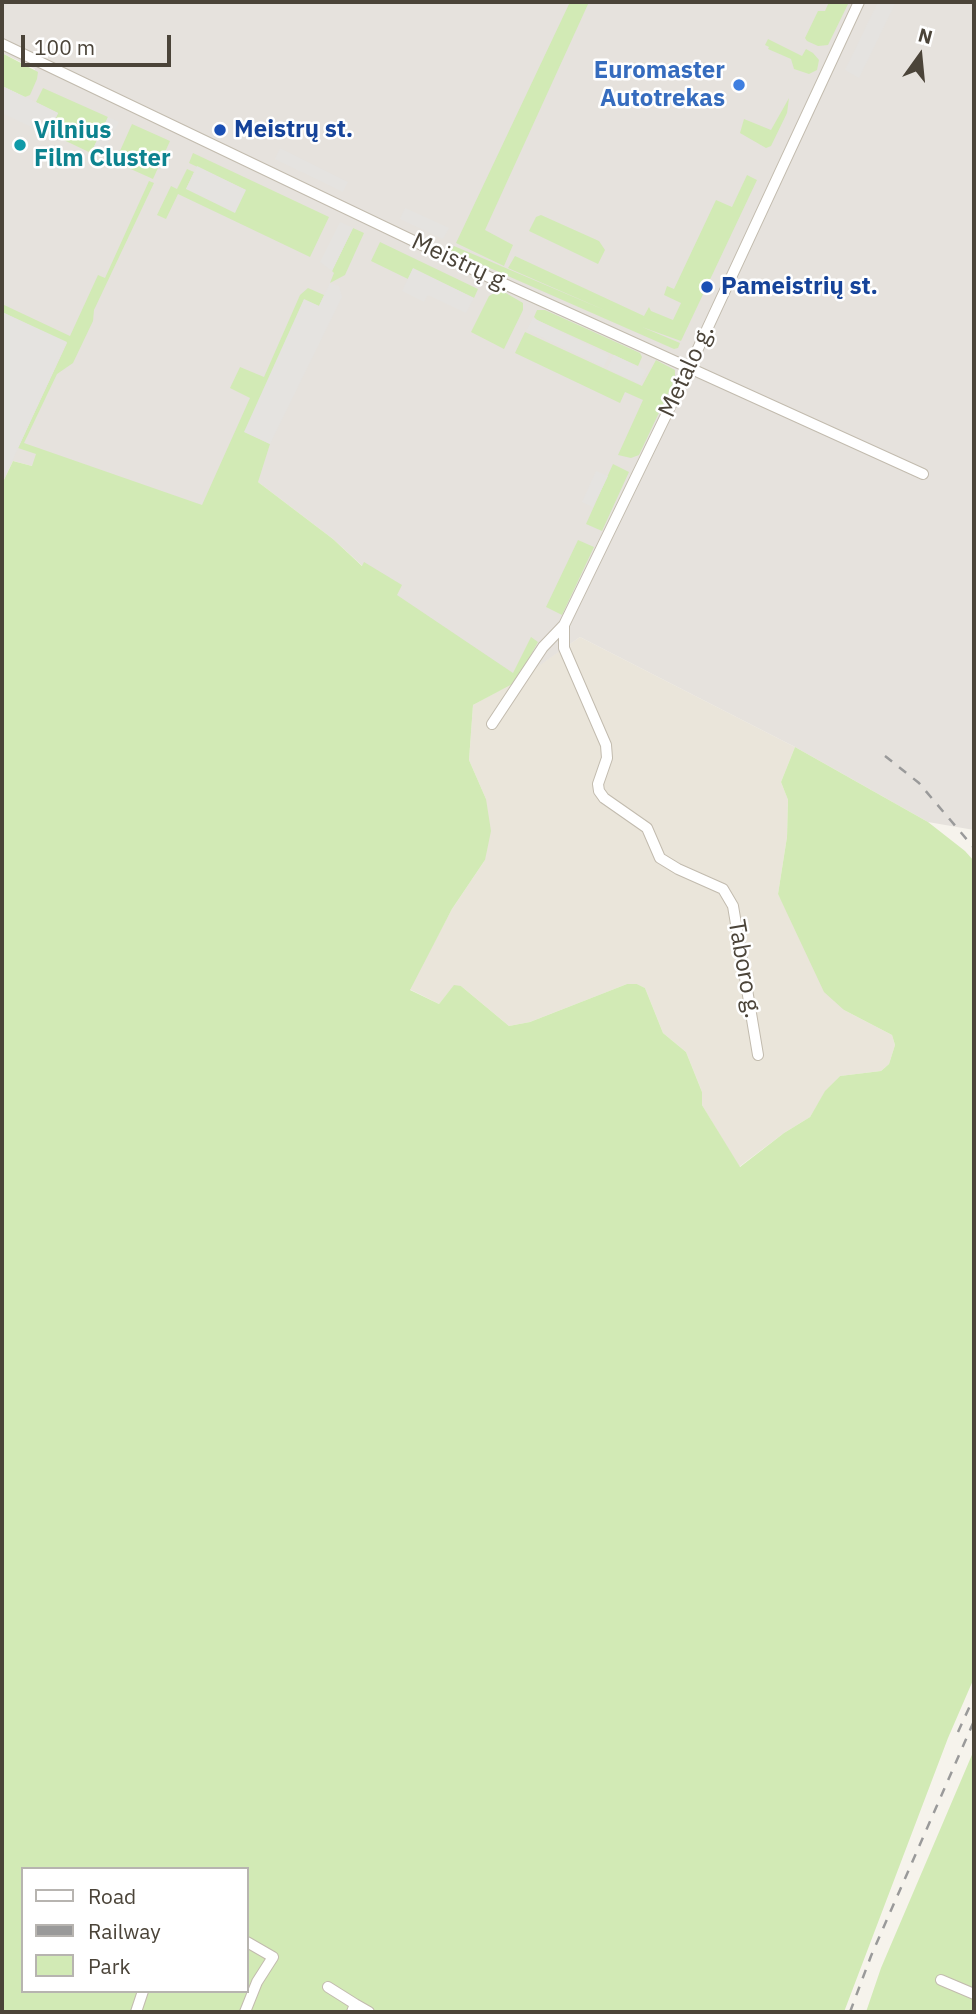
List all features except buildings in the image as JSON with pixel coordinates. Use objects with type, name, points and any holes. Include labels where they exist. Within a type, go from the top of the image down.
[{"type":"street","name":"Metalo g.","points":[[492,724],[543,647],[564,625],[689,368],[859,2]]},
{"type":"street","name":"Meistrų g.","points":[[2,44],[489,277],[923,474]]},
{"type":"street","name":"Taboro g.","points":[[564,625],[564,648],[606,745],[607,758],[598,791],[647,828],[660,858],[723,889],[733,906],[758,1055]]},
{"type":"street","points":[[245,2012],[257,1982],[273,1957],[248,1943]]},
{"type":"street","points":[[940,1980],[974,1994]]},
{"type":"street","points":[[328,1987],[353,2008],[369,2012]]},
{"type":"street","points":[[136,2012],[143,1993]]},
{"type":"shaded area","points":[[2,2],[974,2],[974,830],[928,822],[795,747],[580,637],[516,682],[417,616],[333,539],[258,482],[203,511],[13,461],[2,484],[2,86],[25,97],[35,69],[2,53]]},
{"type":"shaded area","points":[[878,2],[896,2],[859,78],[845,70]]},
{"type":"shaded area","points":[[2,86],[58,113],[49,133],[2,113]]},
{"type":"shaded area","points":[[108,117],[119,122],[101,158],[91,153]]},
{"type":"shaded area","points":[[280,148],[348,182],[343,192],[275,159]]},
{"type":"shaded area","points":[[197,166],[246,190],[235,213],[186,189]]},
{"type":"shaded area","points":[[405,208],[449,228],[443,239],[400,219]]},
{"type":"shaded area","points":[[340,222],[353,228],[332,271],[320,262]]},
{"type":"shaded area","points":[[413,268],[474,298],[466,313],[428,295],[424,302],[402,291]]},
{"type":"shaded area","points":[[330,283],[339,286],[342,297],[270,444],[244,432],[304,299],[319,306]]},
{"type":"shaded area","points":[[2,312],[67,342],[2,483]]},
{"type":"shaded area","points":[[533,318],[609,355],[604,367],[527,330]]},
{"type":"shaded area","points":[[614,355],[647,371],[640,384],[607,369]]},
{"type":"shaded area","points":[[596,471],[608,476],[593,507],[582,502]]},
{"type":"shaded area","points":[[580,637],[795,747],[781,782],[788,800],[787,837],[778,894],[844,1010],[892,1035],[895,1045],[889,1064],[881,1071],[840,1076],[825,1092],[810,1117],[739,1167],[702,1105],[702,1092],[686,1052],[663,1033],[645,988],[637,984],[627,984],[530,1022],[509,1026],[461,986],[454,986],[439,1004],[409,989],[452,909],[485,860],[486,799],[469,760],[473,705],[516,681]]},
{"type":"green space","points":[[570,2],[589,2],[485,230],[513,245],[504,266],[456,243]]},
{"type":"green space","points":[[829,2],[849,2],[828,45],[818,46],[805,38],[818,11],[825,11]]},
{"type":"green space","points":[[768,39],[802,56],[806,49],[813,53],[819,60],[817,70],[809,74],[794,69],[791,59],[768,49],[765,45]]},
{"type":"green space","points":[[2,53],[38,72],[30,95],[25,97],[2,86]]},
{"type":"green space","points":[[43,88],[108,117],[91,153],[49,133],[58,113],[36,102]]},
{"type":"green space","points":[[789,98],[787,113],[771,146],[766,148],[740,133],[744,119],[771,130]]},
{"type":"green space","points":[[132,124],[170,141],[153,179],[115,162]]},
{"type":"green space","points":[[193,153],[329,217],[310,257],[178,194],[166,219],[157,215],[171,186],[177,189],[187,169],[194,172],[186,189],[246,190],[189,163]]},
{"type":"green space","points":[[747,175],[757,180],[681,341],[642,327],[680,343],[678,348],[674,349],[451,251],[454,246],[609,312],[508,268],[515,256],[644,316],[649,307],[651,311],[673,320],[681,303],[664,295],[667,286],[674,289],[716,200],[732,207]]},
{"type":"green space","points":[[149,181],[154,183],[94,310],[93,321],[73,363],[57,374],[24,443],[202,505],[250,398],[230,388],[240,367],[264,377],[300,295],[308,288],[324,295],[319,306],[304,300],[245,432],[270,444],[258,482],[333,539],[362,566],[364,562],[402,585],[397,595],[513,673],[531,637],[538,642],[516,682],[473,705],[469,760],[486,799],[491,831],[485,860],[452,909],[410,990],[439,1004],[454,985],[461,986],[509,1026],[530,1022],[627,984],[637,984],[645,988],[663,1033],[686,1052],[702,1092],[702,1105],[740,1167],[810,1117],[825,1091],[840,1076],[881,1071],[889,1064],[895,1045],[892,1035],[844,1010],[824,992],[778,894],[787,837],[788,800],[781,782],[795,747],[928,822],[974,861],[974,1678],[948,1738],[844,2012],[2,2012],[2,484],[13,461],[32,466],[36,454],[18,448],[67,343],[2,312],[2,304],[70,336],[98,275],[105,278]]},
{"type":"green space","points":[[541,215],[599,241],[605,250],[598,264],[529,231],[536,217]]},
{"type":"green space","points":[[353,228],[364,233],[345,275],[330,283],[334,273],[332,271]]},
{"type":"green space","points":[[380,242],[478,289],[474,298],[413,269],[408,279],[371,261]]},
{"type":"green space","points":[[498,291],[523,303],[523,310],[504,349],[471,332],[489,296]]},
{"type":"green space","points":[[537,310],[545,310],[640,353],[642,357],[638,366],[537,320],[534,317]]},
{"type":"green space","points":[[525,332],[642,386],[656,360],[675,370],[675,379],[639,455],[631,458],[618,455],[643,400],[625,392],[620,403],[515,353]]},
{"type":"green space","points":[[613,464],[629,472],[602,531],[586,524]]},
{"type":"green space","points":[[578,540],[594,547],[562,615],[546,607]]},
{"type":"green space","points":[[974,1750],[974,2012],[866,2012],[881,1968]]},
{"type":"railway","points":[[885,756],[919,783],[974,848]]},
{"type":"railway","points":[[958,1732],[974,1697]]},
{"type":"railway","points":[[850,2012],[871,1956],[974,1721]]},
{"type":"place","name":"Euromaster Autotrekas","points":[[739,85]]},
{"type":"place","name":"Meistrų st.","points":[[220,130]]},
{"type":"place","name":"Vilnius Film Cluster","points":[[20,145]]},
{"type":"place","name":"Pameistrių st.","points":[[707,287]]}]
